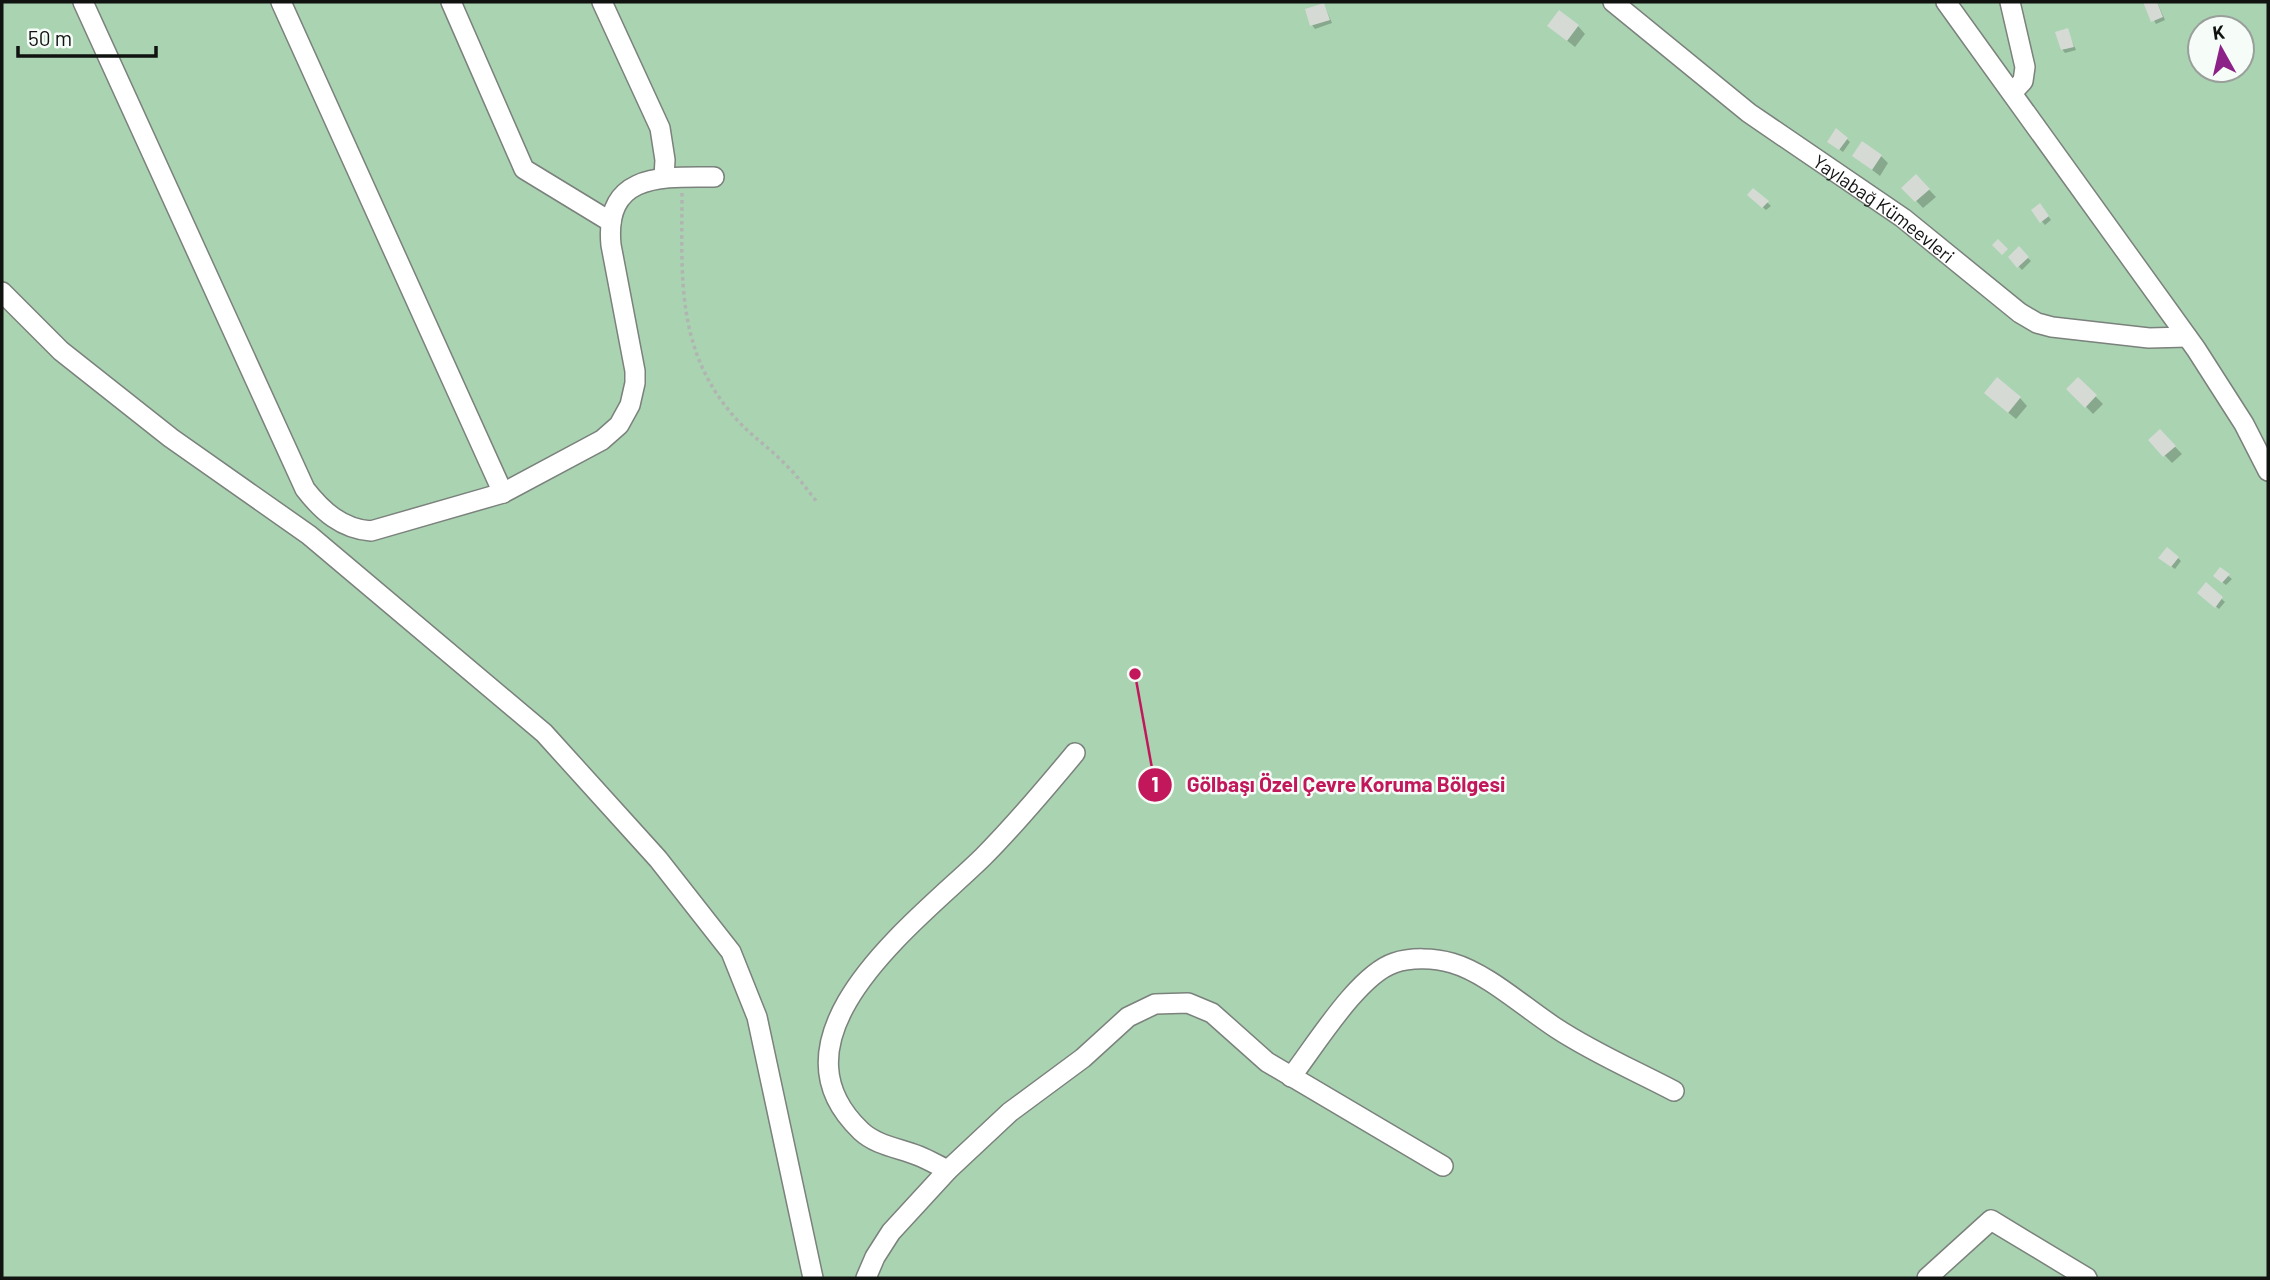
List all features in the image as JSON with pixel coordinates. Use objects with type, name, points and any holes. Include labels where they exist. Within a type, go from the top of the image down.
[{"type":"street","points":[[83,2],[305,489],[327,514],[349,527],[371,531],[503,493],[602,440],[619,425],[630,405],[635,371],[611,245],[611,222],[627,192],[646,180],[715,177]]},
{"type":"street","points":[[281,2],[503,493]]},
{"type":"street","points":[[451,2],[524,169],[611,222]]},
{"type":"street","points":[[602,2],[660,128],[665,160],[673,177]]},
{"type":"street","name":"Yaylabağ Kümeevleri","points":[[1613,2],[1749,113],[1903,218],[2028,318],[2052,327],[2149,338],[2186,337]]},
{"type":"street","points":[[1946,2],[2186,337],[2244,424],[2268,471]]},
{"type":"street","points":[[2010,2],[2025,74],[2020,86],[2012,93]]},
{"type":"street","points":[[2,292],[61,351],[171,439],[309,535],[544,733],[658,859],[731,952],[757,1017],[813,1278]]},
{"type":"street","points":[[309,535],[327,514]]},
{"type":"street","points":[[948,1170],[919,1156],[874,1141],[864,1134],[839,1102],[830,1077],[828,1049],[847,1003],[875,961],[891,942],[985,855],[1075,752]]},
{"type":"street","points":[[1291,1077],[1364,981],[1393,963],[1419,958],[1452,963],[1497,986],[1581,1043],[1674,1091]]},
{"type":"street","points":[[866,1278],[887,1238],[948,1170],[1010,1112],[1083,1058],[1128,1017],[1154,1004],[1177,1001],[1212,1013],[1267,1062],[1443,1166]]},
{"type":"street","points":[[1927,1278],[1991,1220],[2087,1278]]},
{"type":"path","points":[[673,177],[681,281],[688,324],[702,365],[712,385],[736,419],[783,461],[817,502]]},
{"type":"green space","points":[[2,2],[2268,2],[2268,1278],[2,1278]]},
{"type":"building","points":[[2143,2],[2157,2],[2163,17],[2151,22]]},
{"type":"building","points":[[1324,3],[1330,20],[1310,26],[1305,9]]},
{"type":"building","points":[[1559,10],[1579,25],[1567,41],[1547,26]]},
{"type":"building","points":[[2068,28],[2074,47],[2061,50],[2055,32]]},
{"type":"building","points":[[1836,128],[1848,138],[1839,150],[1827,142]]},
{"type":"building","points":[[1862,141],[1882,155],[1872,170],[1852,156]]},
{"type":"building","points":[[1916,174],[1930,189],[1915,202],[1901,188]]},
{"type":"building","points":[[1753,188],[1769,201],[1762,208],[1747,195]]},
{"type":"building","points":[[2040,203],[2049,216],[2040,223],[2031,210]]},
{"type":"building","points":[[1998,239],[2008,249],[2002,255],[1992,245]]},
{"type":"building","points":[[2019,246],[2029,257],[2017,268],[2008,257]]},
{"type":"building","points":[[1997,377],[2021,397],[2008,413],[1984,393]]},
{"type":"building","points":[[2078,377],[2097,395],[2085,408],[2066,389]]},
{"type":"building","points":[[2160,429],[2176,446],[2163,457],[2148,440]]},
{"type":"building","points":[[2167,547],[2179,557],[2171,567],[2158,558]]},
{"type":"building","points":[[2220,567],[2230,574],[2222,583],[2213,576]]},
{"type":"building","points":[[2206,582],[2223,597],[2215,608],[2197,593]]},
{"type":"place","name":"Gölbaşı Özel Çevre Koruma Bölgesi","points":[[1135,674]]}]
